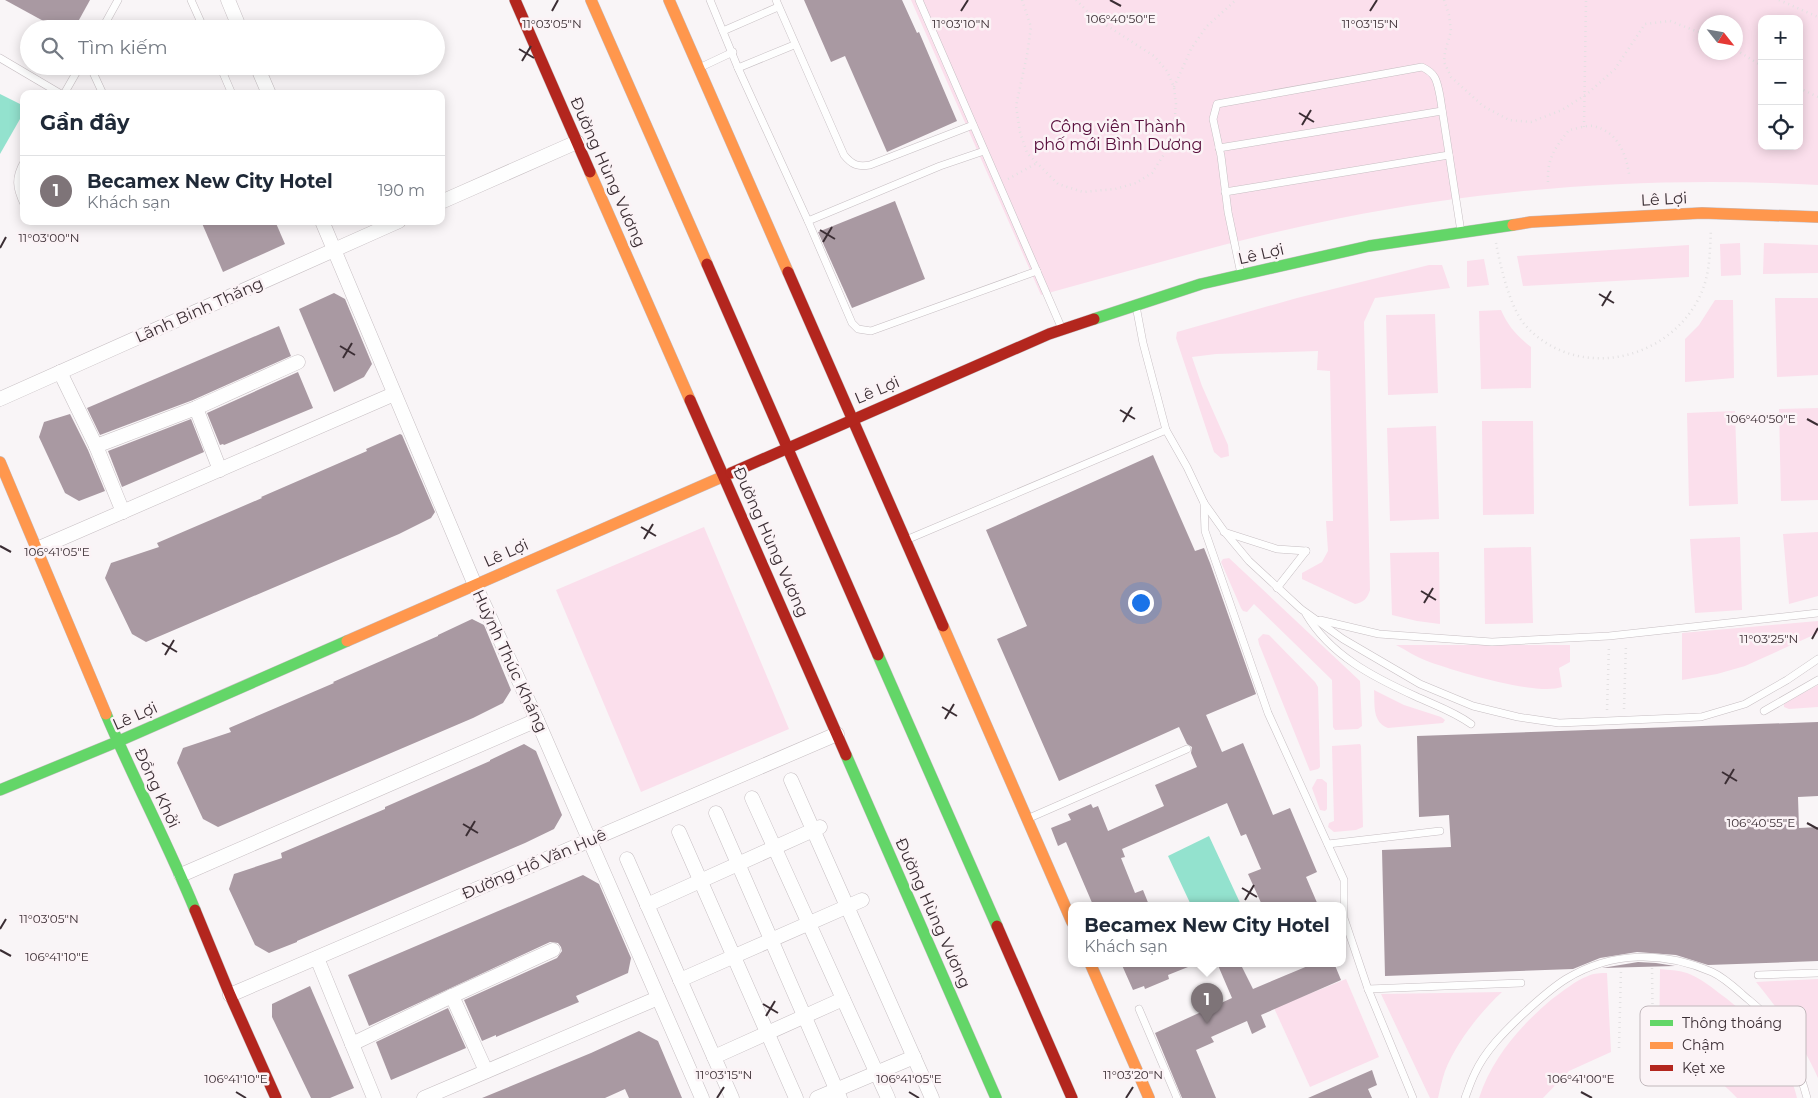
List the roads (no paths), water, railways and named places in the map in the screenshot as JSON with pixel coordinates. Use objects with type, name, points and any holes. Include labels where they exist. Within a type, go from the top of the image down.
[{"type":"main road","name":"Đường Hùng Vương","points":[[515,0],[996,1098]]},
{"type":"main road","points":[[591,0],[1072,1098]]},
{"type":"main road","points":[[669,0],[1068,913]]},
{"type":"main road","name":"Lê Lợi","points":[[0,790],[119,741],[852,419],[1062,330],[1201,284],[1369,246],[1531,222],[1711,213],[1818,217]]},
{"type":"main road","name":"Đồng Khởi","points":[[0,462],[125,758],[181,875],[230,995],[276,1098]]},
{"type":"main road","points":[[1092,967],[1149,1098]]},
{"type":"street","points":[[228,0],[236,20]]},
{"type":"street","points":[[261,75],[268,90]]},
{"type":"street","points":[[445,200],[577,142]]},
{"type":"street","name":"Huỳnh Thúc Kháng","points":[[324,225],[475,585],[537,720],[702,1098]]},
{"type":"street","name":"Lãnh Binh Thăng","points":[[0,399],[390,225]]},
{"type":"street","points":[[96,446],[196,408],[298,362]]},
{"type":"street","points":[[60,372],[96,446],[122,512]]},
{"type":"street","points":[[37,550],[394,394]]},
{"type":"street","points":[[196,408],[220,470]]},
{"type":"street","points":[[181,875],[537,720]]},
{"type":"street","name":"Đường Hồ Văn Huê","points":[[230,995],[837,734]]},
{"type":"street","points":[[791,780],[817,829],[847,907],[932,1098]]},
{"type":"street","points":[[752,798],[888,1098]]},
{"type":"street","points":[[716,813],[839,1094]]},
{"type":"street","points":[[647,905],[817,829]]},
{"type":"street","points":[[679,832],[796,1098]]},
{"type":"street","points":[[626,859],[732,1098]]},
{"type":"street","points":[[680,980],[862,900]]},
{"type":"street","points":[[352,1044],[553,950]]},
{"type":"street","points":[[317,958],[374,1098]]},
{"type":"street","points":[[452,996],[486,1071]]},
{"type":"street","points":[[424,1098],[658,998]]},
{"type":"street","points":[[714,1057],[843,999]]},
{"type":"street","points":[[817,1098],[839,1094],[876,1073],[914,1057]]},
{"type":"lane","points":[[107,20],[118,0]]},
{"type":"lane","points":[[191,0],[200,20]]},
{"type":"lane","points":[[710,0],[738,68],[852,323],[858,329],[871,331],[1037,271]]},
{"type":"lane","points":[[919,0],[1062,330]]},
{"type":"lane","points":[[723,31],[777,4],[844,155],[850,163],[860,167],[870,165],[973,125]]},
{"type":"lane","points":[[738,68],[794,45]]},
{"type":"lane","points":[[698,68],[733,52]]},
{"type":"lane","points":[[0,58],[20,70]]},
{"type":"lane","points":[[1241,275],[1225,192],[1214,119],[1217,104],[1422,67],[1432,71],[1437,81],[1461,232]]},
{"type":"lane","points":[[29,75],[55,90]]},
{"type":"lane","points":[[65,90],[74,75]]},
{"type":"lane","points":[[94,75],[101,90]]},
{"type":"lane","points":[[224,75],[230,90]]},
{"type":"lane","points":[[1219,148],[1442,111]]},
{"type":"lane","points":[[808,221],[940,166],[984,150]]},
{"type":"lane","points":[[1225,192],[1448,155]]},
{"type":"lane","points":[[20,170],[16,180],[20,196]]},
{"type":"lane","points":[[1136,306],[1143,343],[1166,430],[1187,467],[1204,503],[1224,531],[1249,561],[1305,611],[1343,639],[1420,684],[1473,706],[1518,717],[1559,723],[1701,717],[1745,704],[1787,680],[1818,659]]},
{"type":"lane","points":[[905,540],[1166,430]]},
{"type":"lane","points":[[1204,503],[1205,530],[1268,713],[1344,880],[1344,902]]},
{"type":"lane","points":[[1224,531],[1277,549],[1306,551],[1277,588]]},
{"type":"lane","points":[[1305,611],[1313,625],[1339,652],[1368,673],[1416,697],[1454,712],[1471,724]]},
{"type":"lane","points":[[1314,618],[1379,634],[1492,642],[1609,636],[1818,612]]},
{"type":"lane","points":[[1764,711],[1818,680]]},
{"type":"lane","points":[[1027,819],[1187,749]]},
{"type":"lane","points":[[1328,844],[1440,831]]},
{"type":"lane","points":[[1346,924],[1368,989],[1414,1098]]},
{"type":"lane","points":[[1464,1098],[1475,1072],[1492,1046],[1540,997],[1567,979],[1601,963],[1623,958],[1652,956],[1675,960],[1712,972],[1724,979],[1756,1006]]},
{"type":"lane","points":[[1758,975],[1818,973]]},
{"type":"lane","points":[[1368,989],[1521,983]]},
{"type":"lane","points":[[1139,1009],[1177,1098]]},
{"type":"place","name":"Becamex New City Hotel","points":[[1207,1024]]},
{"type":"park label","name":"Công viên Thành phố mới Bình Dương","points":[[1118,135]]}]
